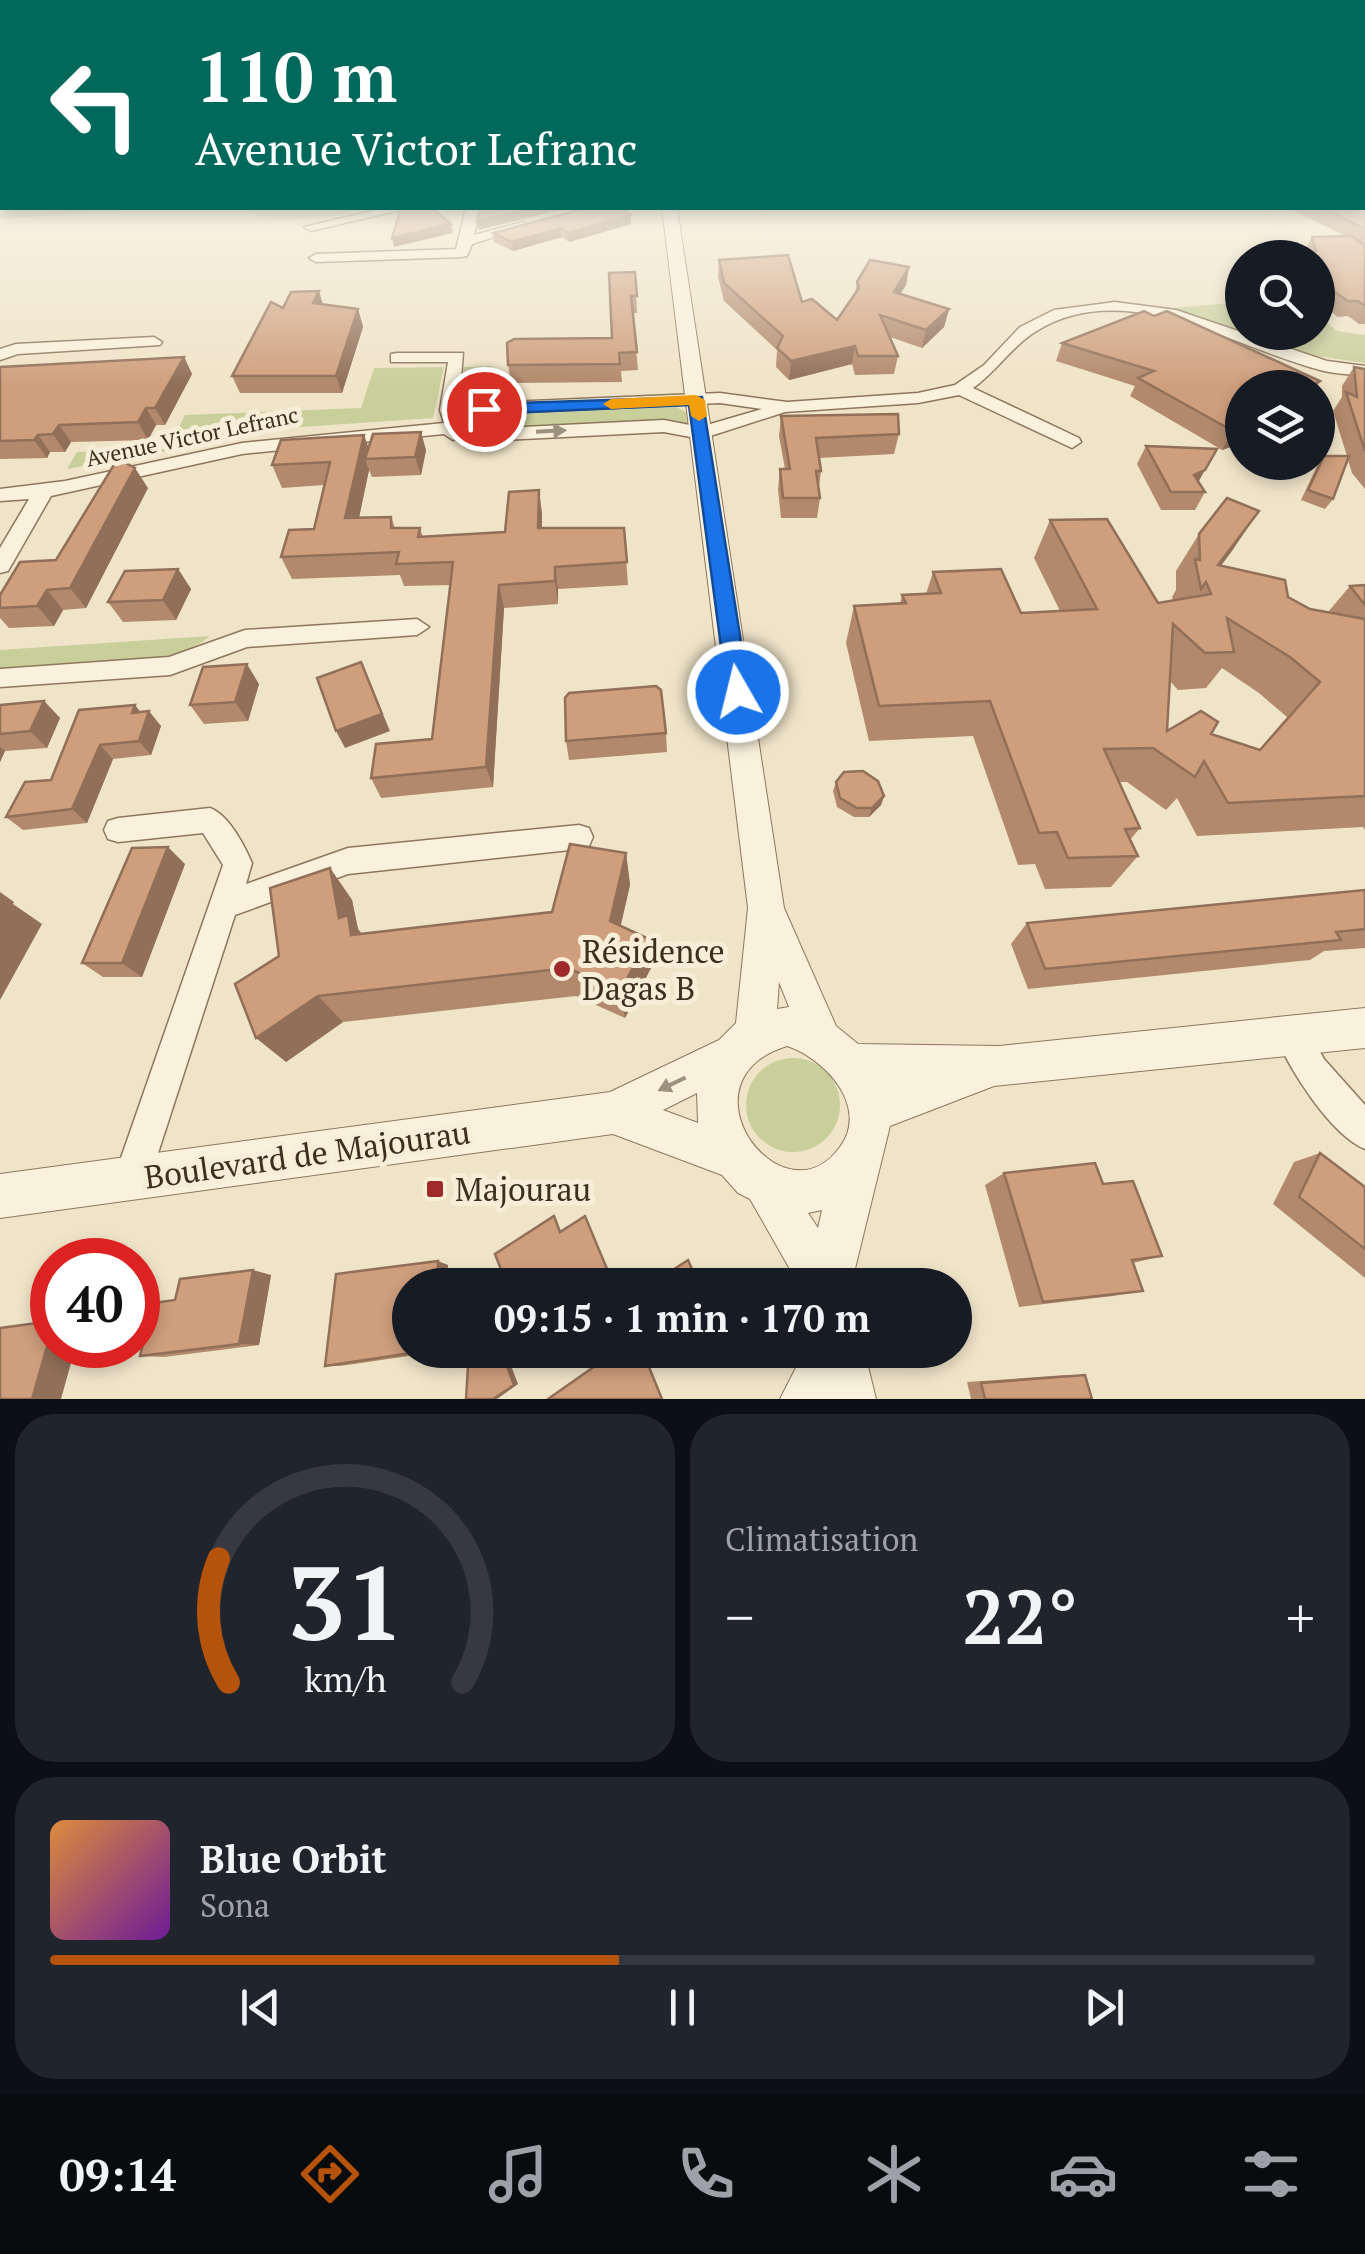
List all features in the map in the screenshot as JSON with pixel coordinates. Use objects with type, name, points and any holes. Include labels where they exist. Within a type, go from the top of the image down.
[{"type":"street","points":[[316,258],[366,255]]},
{"type":"street","points":[[676,255],[766,908],[820,1034],[853,1064],[869,1113],[866,1138],[856,1162],[830,1268]]},
{"type":"street","points":[[701,432],[787,407],[918,398],[961,388],[990,369],[1026,330],[1060,313],[1115,306],[1170,313],[1324,366],[1365,371]]},
{"type":"street","points":[[0,355],[16,349],[154,342]]},
{"type":"street","points":[[397,358],[457,356],[452,424]]},
{"type":"street","points":[[961,388],[1072,442]]},
{"type":"street","name":"Avenue Victor Lefranc","points":[[0,496],[42,494],[172,461],[296,438],[720,398],[787,407]]},
{"type":"street","name":"Avenue Victor Lefranc","points":[[452,424],[482,434],[664,426],[701,432]]},
{"type":"street","points":[[0,566],[42,494]]},
{"type":"street","points":[[0,678],[170,666],[245,639],[418,627]]},
{"type":"street","points":[[118,830],[210,820],[238,863],[132,1178]]},
{"type":"street","points":[[223,906],[348,861],[579,837]]},
{"type":"street","points":[[766,908],[743,1044],[716,1094],[716,1116],[815,1268]]},
{"type":"street","points":[[743,1044],[787,1026],[820,1034]]},
{"type":"street","points":[[853,1064],[999,1066],[1365,1028]]},
{"type":"street","points":[[1292,1036],[1312,1071],[1365,1131]]},
{"type":"street","name":"Boulevard de Majourau","points":[[0,1196],[613,1113],[743,1044]]},
{"type":"street","points":[[869,1113],[999,1066]]},
{"type":"street","name":"Boulevard de Majourau","points":[[613,1113],[750,1171]]},
{"type":"street","points":[[750,1171],[791,1192],[816,1190],[838,1179],[856,1162]]},
{"type":"street","points":[[805,1399],[822,1368]]},
{"type":"street","points":[[844,1368],[851,1399]]},
{"type":"green space","points":[[1225,303],[1225,325],[1172,308]]},
{"type":"green space","points":[[1335,329],[1365,335],[1365,363],[1296,350],[1335,350]]},
{"type":"green space","points":[[492,366],[488,402],[461,405],[464,367]]},
{"type":"green space","points":[[444,367],[433,418],[301,427],[67,469],[77,452],[168,449],[185,415],[361,408],[374,368]]},
{"type":"green space","points":[[676,407],[686,412],[687,424],[479,429],[473,423],[475,416]]},
{"type":"green space","points":[[210,636],[191,648],[140,663],[0,672],[0,650]]},
{"type":"green space","points":[[793,1058],[811,1062],[826,1072],[836,1087],[840,1105],[836,1123],[826,1138],[811,1148],[793,1152],[775,1148],[760,1138],[750,1123],[746,1105],[750,1087],[760,1072],[775,1062]]},
{"type":"building","points":[[788,255],[802,302],[812,299],[837,320],[859,288],[857,282],[870,260],[909,267],[894,292],[949,309],[926,330],[880,315],[898,356],[858,356],[855,346],[791,361],[777,348],[783,336],[724,283],[719,260]]},
{"type":"building","points":[[1335,255],[1365,255],[1365,306],[1335,292]]},
{"type":"building","points":[[635,272],[637,296],[631,296],[637,352],[619,353],[620,364],[508,365],[507,343],[514,339],[612,338],[609,273]]},
{"type":"building","points":[[319,291],[313,303],[358,309],[336,376],[232,376],[271,302],[283,308],[291,292]]},
{"type":"building","points":[[1144,311],[1154,316],[1167,311],[1225,338],[1225,350],[1252,350],[1296,370],[1225,370],[1225,427],[1138,378],[1154,371],[1062,343]]},
{"type":"building","points":[[184,357],[155,408],[146,408],[138,422],[59,425],[53,434],[38,435],[34,440],[0,441],[0,367]]},
{"type":"building","points":[[1354,367],[1365,369],[1365,451],[1346,392],[1357,397]]},
{"type":"building","points":[[898,414],[899,434],[816,438],[820,498],[783,498],[780,469],[790,469],[781,416]]},
{"type":"building","points":[[421,432],[415,457],[365,459],[373,434]]},
{"type":"building","points":[[364,435],[345,518],[391,517],[391,528],[420,528],[418,537],[505,532],[509,492],[539,490],[538,528],[624,528],[627,562],[555,567],[555,581],[499,585],[486,767],[371,778],[376,744],[432,739],[453,562],[396,564],[399,552],[281,557],[289,530],[314,529],[330,462],[272,465],[281,440]]},
{"type":"building","points":[[1146,446],[1217,449],[1205,470],[1194,475],[1205,492],[1171,492]]},
{"type":"building","points":[[1335,456],[1349,456],[1333,499],[1308,490],[1313,480],[1335,480]]},
{"type":"building","points":[[122,461],[135,468],[70,588],[47,590],[37,606],[0,608],[0,595],[20,562],[56,560],[115,463]]},
{"type":"building","points":[[1227,498],[1259,511],[1218,565],[1285,580],[1288,597],[1310,609],[1365,619],[1365,796],[1228,803],[1204,761],[1195,777],[1153,748],[1104,749],[1140,828],[1125,829],[1138,856],[1068,858],[1057,832],[1039,833],[990,701],[879,706],[854,606],[906,603],[902,595],[941,593],[933,572],[1001,569],[1021,613],[1097,609],[1050,520],[1107,519],[1158,603],[1211,594],[1206,582],[1201,589],[1195,559],[1200,560],[1199,534]],"holes":[[[1227,618],[1290,657],[1320,682],[1260,750],[1211,734],[1218,722],[1201,711],[1167,731],[1173,624],[1205,653],[1234,652]]]},
{"type":"building","points":[[178,569],[163,600],[108,602],[125,571]]},
{"type":"building","points":[[1365,585],[1365,605],[1350,586]]},
{"type":"building","points":[[361,662],[382,714],[336,731],[317,678]]},
{"type":"building","points":[[247,664],[235,702],[190,705],[203,667]]},
{"type":"building","points":[[656,686],[661,690],[666,733],[566,741],[565,698],[569,693]]},
{"type":"building","points":[[44,701],[30,731],[0,734],[0,705]]},
{"type":"building","points":[[135,705],[132,713],[149,711],[139,741],[100,745],[72,809],[6,817],[25,782],[51,780],[79,710]]},
{"type":"building","points":[[863,771],[878,781],[884,796],[872,808],[857,808],[840,798],[836,782],[844,772]]},
{"type":"building","points":[[570,844],[626,853],[610,921],[649,939],[620,991],[568,968],[318,996],[256,1038],[235,984],[279,956],[270,888],[330,868],[339,918],[348,915],[351,935],[552,912]]},
{"type":"building","points":[[168,847],[122,963],[82,963],[132,848]]},
{"type":"building","points":[[1365,890],[1365,929],[1336,932],[1341,940],[1045,969],[1027,923]]},
{"type":"building","points":[[1320,1153],[1365,1187],[1365,1249],[1299,1197]]},
{"type":"building","points":[[1095,1163],[1103,1184],[1133,1181],[1162,1256],[1132,1260],[1143,1291],[1043,1302],[1004,1173]]},
{"type":"building","points":[[554,1216],[560,1232],[585,1216],[607,1268],[500,1268],[495,1254]]},
{"type":"building","points":[[688,1260],[692,1268],[676,1268]]},
{"type":"building","points":[[438,1261],[438,1268],[392,1268],[392,1356],[325,1366],[336,1274]]},
{"type":"building","points":[[253,1270],[239,1344],[160,1354],[160,1302],[175,1300],[180,1279]]},
{"type":"building","points":[[30,1324],[30,1368],[41,1368],[32,1399],[0,1399],[0,1328]]},
{"type":"building","points":[[468,1368],[508,1368],[514,1385],[493,1399],[466,1399]]},
{"type":"building","points":[[592,1368],[649,1368],[662,1399],[548,1399]]},
{"type":"building","points":[[1085,1375],[1092,1399],[985,1399],[981,1383]]},
{"type":"slow traffic","points":[[611,404],[696,400],[699,416]]},
{"type":"place","name":"Résidence Dagas B","points":[[562,969]]},
{"type":"place","name":"Majourau","points":[[435,1189]]},
{"type":"route","points":[[484,409],[696,400],[738,692]]}]
